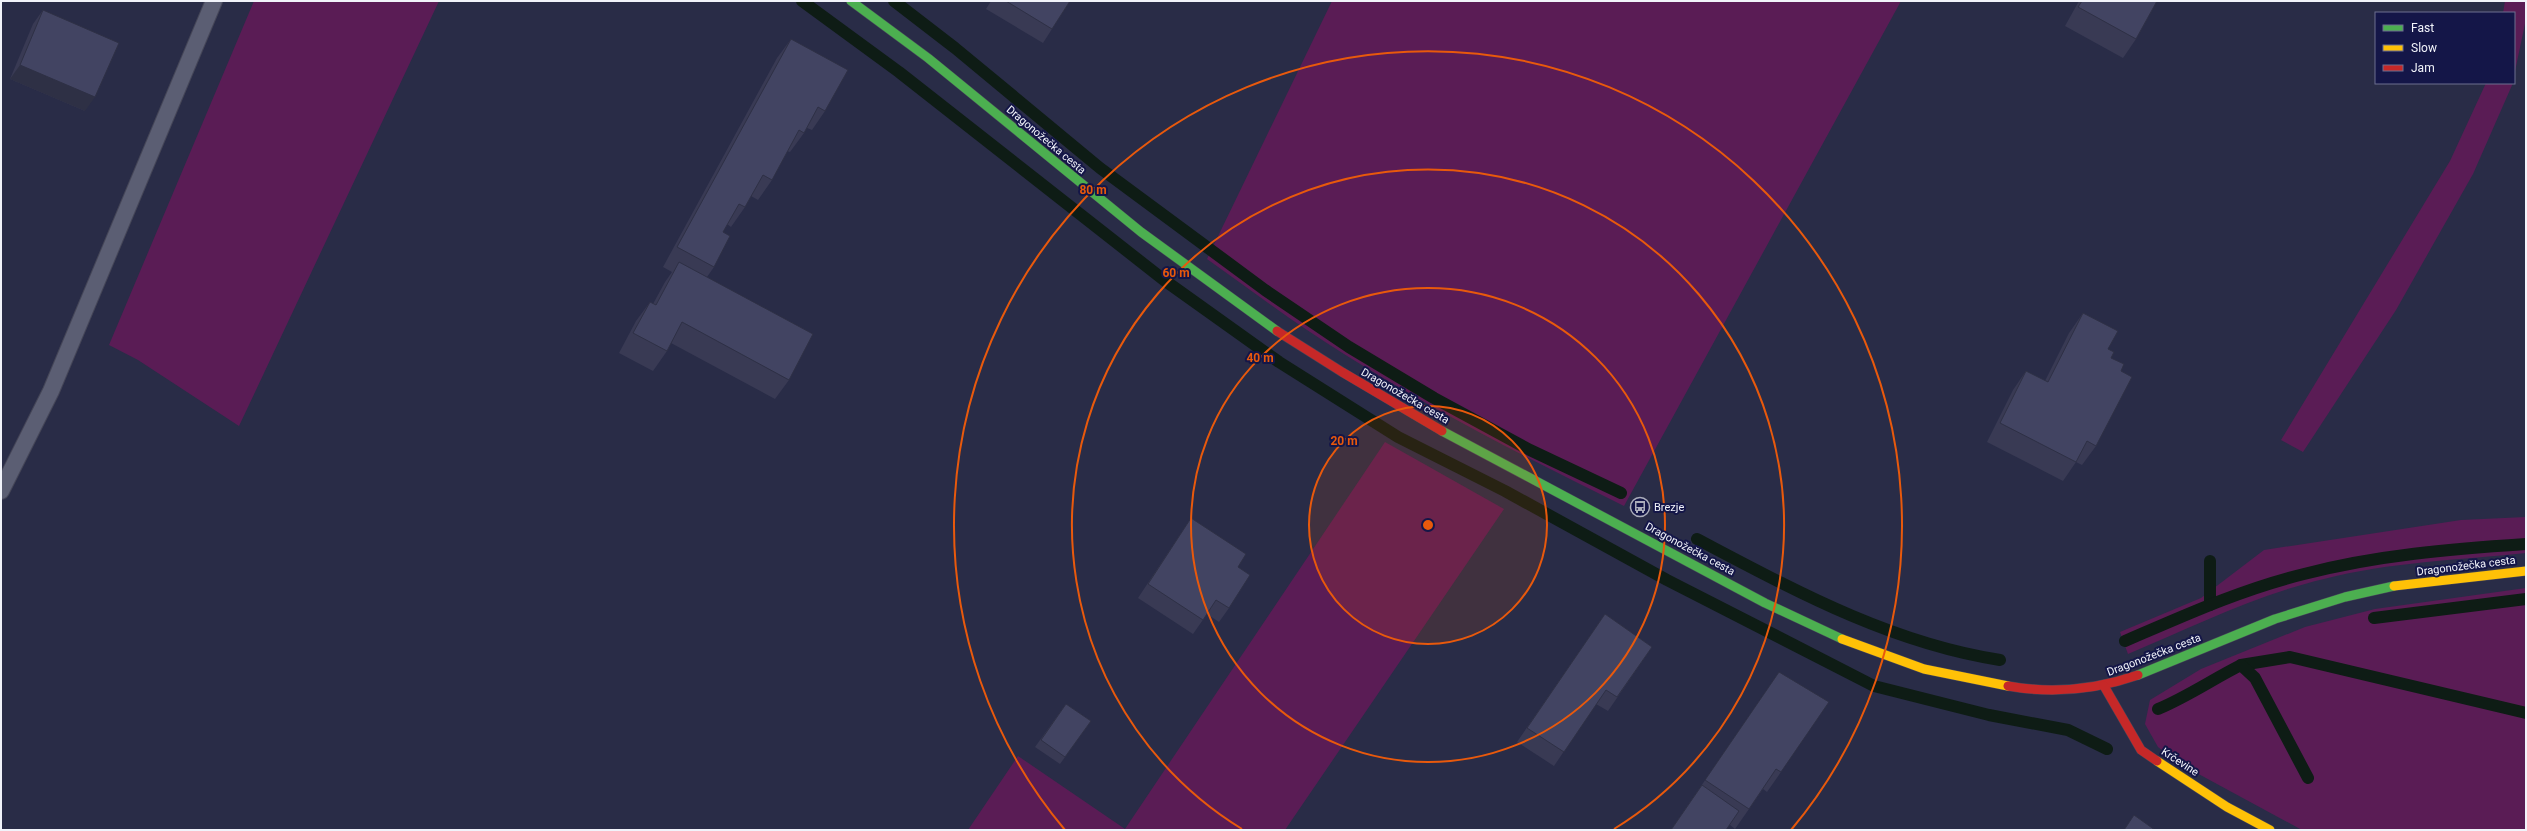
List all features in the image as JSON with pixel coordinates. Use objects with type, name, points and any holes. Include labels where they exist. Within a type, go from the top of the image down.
[{"type":"main road","name":"Dragonožečka cesta","points":[[851,1],[982,102],[1128,221],[1233,300],[1315,356],[1410,414],[1825,634],[1878,655],[1929,671],[1976,682],[2050,691],[2104,686],[2184,658],[2250,628],[2348,594],[2405,585],[2526,571]]},
{"type":"main road","name":"Krčevine","points":[[2104,686],[2140,750],[2228,807],[2270,830]]},
{"type":"lane","points":[[1,491],[51,391],[214,1]]},
{"type":"shaded area","points":[[254,1],[439,1],[239,426],[138,360],[109,345]]},
{"type":"shaded area","points":[[1332,1],[1901,1],[1624,506],[1482,434],[1378,375],[1275,308],[1207,259]]},
{"type":"shaded area","points":[[2505,1],[2526,1],[2526,19],[2515,71],[2515,12],[2503,12]]},
{"type":"shaded area","points":[[2486,84],[2513,84],[2473,174],[2396,310],[2303,452],[2281,440],[2450,161]]},
{"type":"shaded area","points":[[1385,442],[1504,509],[1285,830],[968,830],[1018,756],[1125,829]]},
{"type":"shaded area","points":[[2526,517],[2526,553],[2399,565],[2349,573],[2324,579],[2249,603],[2128,654],[2120,632],[2201,598],[2264,550],[2461,520]]},
{"type":"shaded area","points":[[2526,588],[2526,830],[2302,830],[2182,765],[2158,747],[2145,724],[2150,700],[2201,669],[2305,627],[2375,609]]},
{"type":"building","points":[[1006,1],[1070,1],[1052,29]]},
{"type":"building","points":[[2082,1],[2157,1],[2136,39],[2078,7]]},
{"type":"building","points":[[43,10],[119,43],[95,97],[20,65]]},
{"type":"building","points":[[791,39],[848,70],[825,111],[818,107],[804,133],[799,130],[772,180],[763,175],[745,207],[739,204],[723,232],[730,236],[714,267],[677,247]]},
{"type":"building","points":[[679,262],[813,334],[789,380],[682,322],[667,351],[633,333],[650,302],[656,305]]},
{"type":"building","points":[[2083,313],[2118,331],[2108,349],[2114,352],[2111,358],[2124,364],[2121,371],[2132,377],[2096,446],[2087,441],[2076,462],[2000,423],[2026,371],[2048,382]]},
{"type":"building","points":[[1191,518],[1246,554],[1238,567],[1250,575],[1229,608],[1216,600],[1203,620],[1148,584]]},
{"type":"building","points":[[1605,614],[1652,647],[1617,697],[1606,690],[1564,752],[1527,728]]},
{"type":"building","points":[[1779,672],[1829,702],[1781,772],[1776,769],[1749,809],[1705,780]]},
{"type":"building","points":[[1066,704],[1091,721],[1065,757],[1041,740]]},
{"type":"building","points":[[1702,785],[1739,811],[1726,830],[1671,830]]},
{"type":"building","points":[[2134,815],[2155,830],[2124,830]]},
{"type":"waterway","points":[[802,1],[899,72],[1164,280],[1279,362],[1398,437],[1505,491],[1667,580],[1874,686],[1989,715],[2068,730],[2107,749]]},
{"type":"waterway","points":[[894,1],[955,48],[1100,168],[1265,290],[1349,347],[1434,398],[1530,450],[1621,493]]},
{"type":"waterway","points":[[1697,539],[1806,595],[1881,628],[1959,652],[2000,660]]},
{"type":"waterway","points":[[2125,641],[2235,595],[2281,580],[2331,567],[2387,557],[2470,548],[2526,544]]},
{"type":"waterway","points":[[2210,561],[2210,605]]},
{"type":"waterway","points":[[2374,618],[2526,599]]},
{"type":"waterway","points":[[2241,665],[2290,657],[2526,713]]},
{"type":"waterway","points":[[2158,709],[2241,665],[2255,678],[2308,778]]},
{"type":"traffic: fast","points":[[851,1],[928,58],[1141,232],[1277,331]]},
{"type":"traffic: fast","points":[[1442,431],[1765,603],[1842,639]]},
{"type":"traffic: fast","points":[[2138,675],[2275,619],[2345,597],[2394,586]]},
{"type":"traffic: slow","points":[[2394,586],[2526,571]]},
{"type":"traffic: slow","points":[[1842,639],[1924,669],[2008,686]]},
{"type":"traffic: slow","points":[[2157,761],[2227,807],[2270,830]]},
{"type":"traffic: jam","points":[[1277,331],[1342,372],[1442,431]]},
{"type":"traffic: jam","points":[[2008,686],[2041,690],[2074,689],[2106,684],[2138,675]]},
{"type":"traffic: jam","points":[[2104,686],[2141,750],[2157,761]]},
{"type":"place","name":"Brezje","points":[[1640,507]]}]
